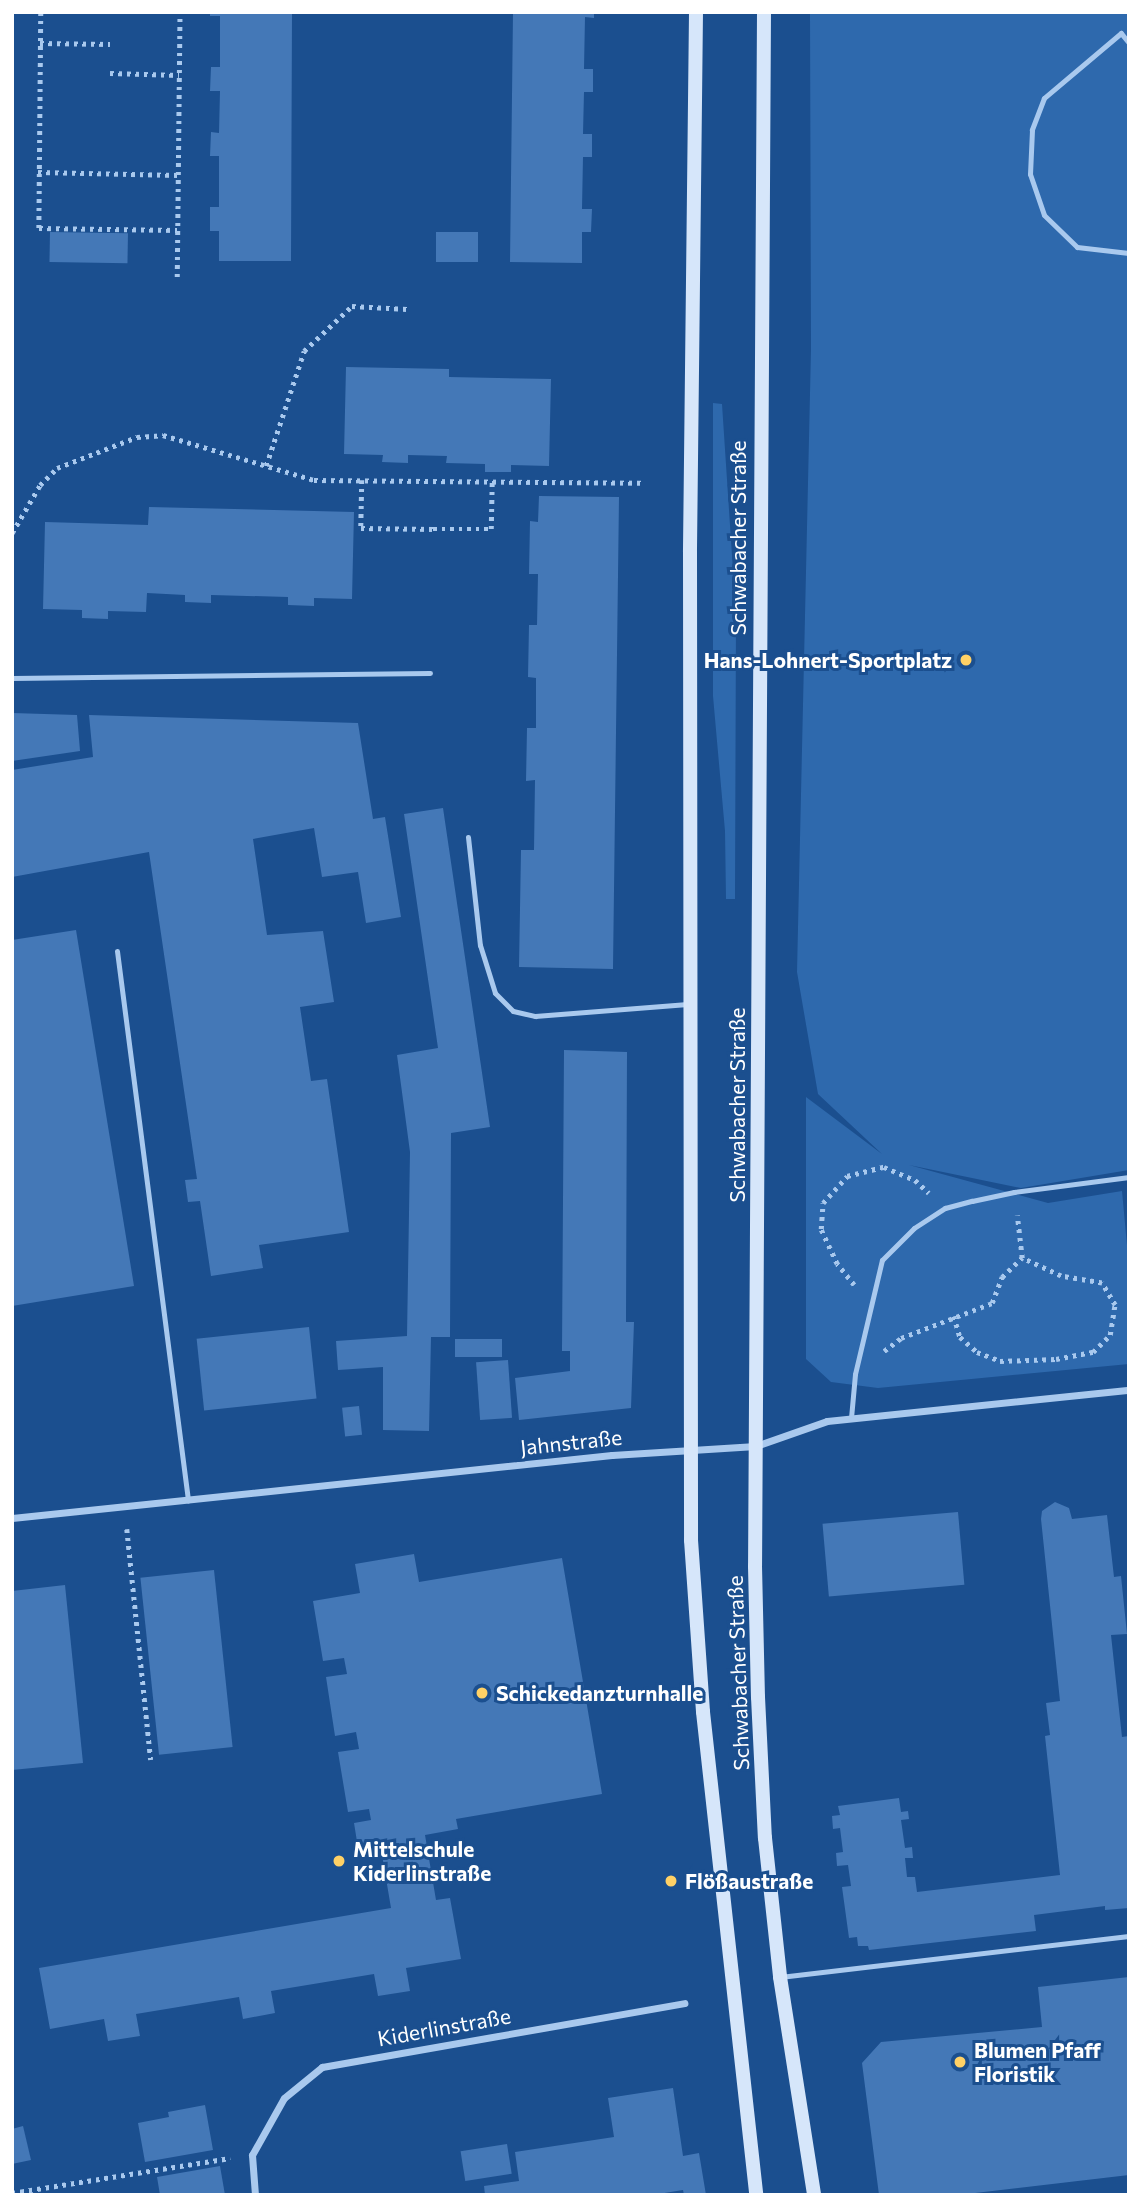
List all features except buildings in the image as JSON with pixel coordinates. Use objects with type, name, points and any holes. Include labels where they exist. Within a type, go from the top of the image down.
[{"type":"main road","name":"Schwabacher Straße","points":[[696,12],[689,1004],[691,1539],[703,1712],[756,2195]]},
{"type":"main road","name":"Schwabacher Straße","points":[[764,12],[756,1446],[758,1697],[765,1838],[780,1977],[814,2195]]},
{"type":"street","name":"Jahnstraße","points":[[12,1518],[612,1455],[756,1446],[827,1421],[1129,1390]]},
{"type":"street","name":"Kiderlinstraße","points":[[252,2155],[284,2098],[322,2067],[684,2003]]},
{"type":"street","points":[[252,2155],[255,2195]]},
{"type":"lane","points":[[1129,43],[1121,33],[1044,98],[1032,130],[1030,174],[1044,215],[1077,247],[1129,253]]},
{"type":"lane","points":[[12,678],[430,673]]},
{"type":"lane","points":[[468,837],[480,945],[495,993],[513,1011],[535,1016],[689,1004]]},
{"type":"lane","points":[[117,951],[188,1500]]},
{"type":"lane","points":[[851,1418],[855,1374],[882,1260],[914,1228],[945,1208],[1014,1192],[1129,1177]]},
{"type":"lane","points":[[780,1977],[1129,1936]]},
{"type":"path","points":[[41,12],[39,228],[177,230]]},
{"type":"path","points":[[177,277],[180,12]]},
{"type":"path","points":[[40,43],[110,44]]},
{"type":"path","points":[[110,73],[178,75]]},
{"type":"path","points":[[38,173],[178,175]]},
{"type":"path","points":[[108,222],[108,228]]},
{"type":"path","points":[[265,466],[304,351],[352,306],[407,309]]},
{"type":"path","points":[[12,533],[40,485],[57,468],[137,437],[163,435],[314,480],[640,483]]},
{"type":"path","points":[[362,480],[361,528],[491,529],[492,482]]},
{"type":"path","points":[[871,1306],[837,1264],[821,1229],[823,1203],[847,1176],[884,1167],[915,1180],[945,1208]]},
{"type":"path","points":[[1014,1192],[1023,1258]]},
{"type":"path","points":[[855,1374],[901,1338],[992,1303],[1002,1277],[1023,1258]]},
{"type":"path","points":[[954,1316],[960,1337],[976,1352],[1000,1361],[1056,1359],[1093,1352],[1105,1342],[1110,1335],[1115,1305],[1102,1283],[1061,1276],[1023,1258]]},
{"type":"path","points":[[125,1507],[151,1760]]},
{"type":"path","points":[[12,2193],[252,2155]]},
{"type":"shaded area","name":"Hans-Lohnert-Sportplatz","points":[[810,12],[1129,12],[1129,1170],[1021,1188],[909,1165],[1048,1203],[1122,1191],[1129,1267],[1129,1364],[878,1388],[831,1382],[806,1359],[806,1097],[882,1154],[818,1094],[797,972],[811,349]]},
{"type":"shaded area","points":[[713,403],[722,404],[736,616],[735,899],[726,899],[725,831],[713,696]]},
{"type":"place","name":"Hans-Lohnert-Sportplatz","points":[[966,660]]},
{"type":"place","name":"Schickedanzturnhalle","points":[[482,1693]]},
{"type":"place","name":"Mittelschule Kiderlinstraße","points":[[339,1861]]},
{"type":"place","name":"Flößaustraße","points":[[671,1881]]},
{"type":"place","name":"Blumen Pfaff Floristik","points":[[960,2062]]}]
